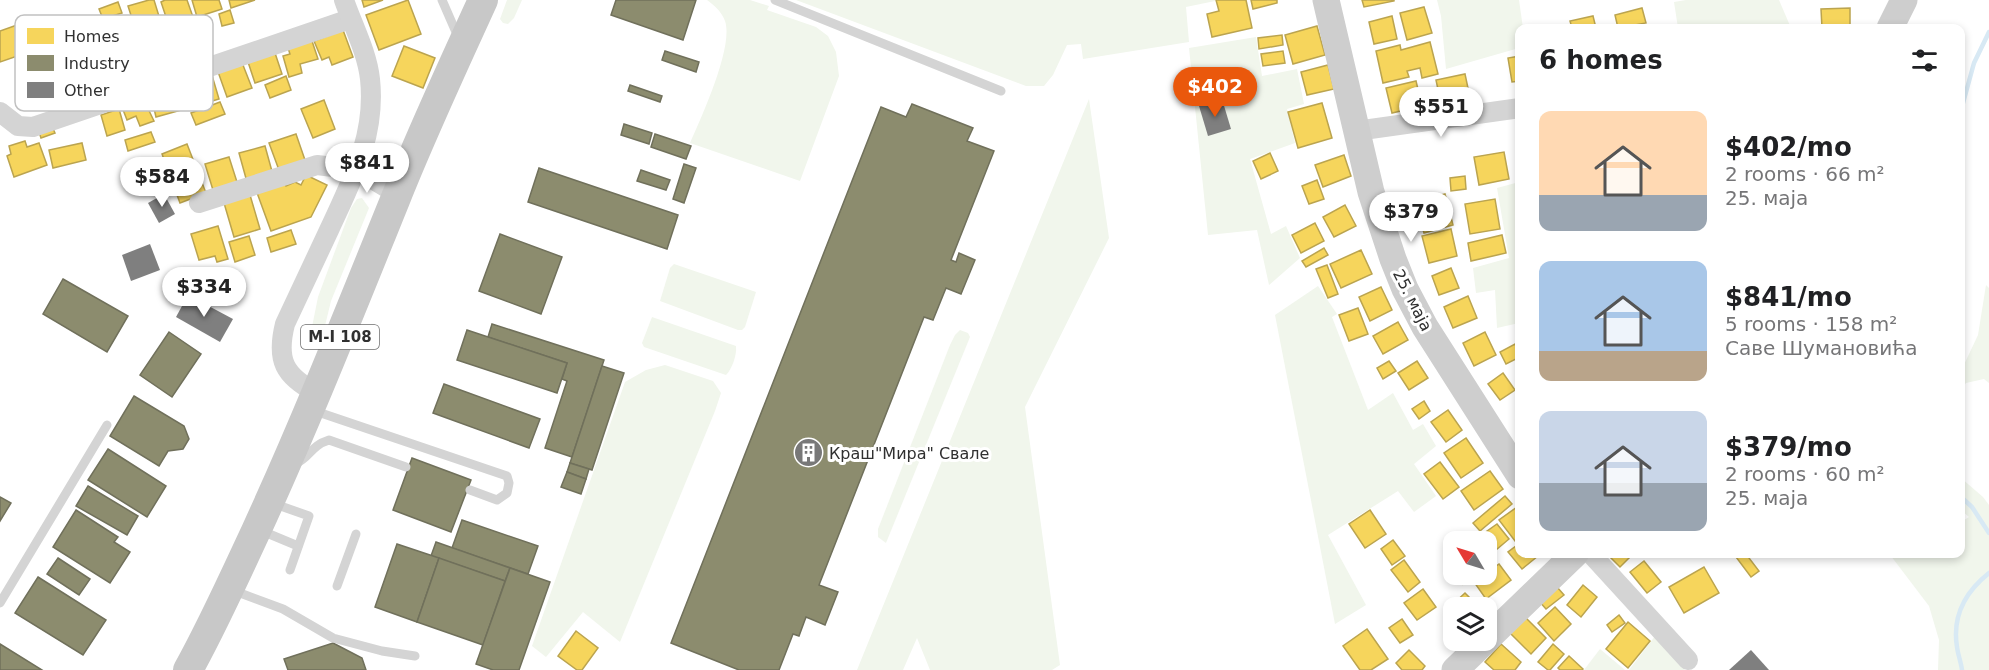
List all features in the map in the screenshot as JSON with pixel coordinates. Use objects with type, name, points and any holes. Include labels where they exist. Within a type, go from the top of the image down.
[{"type":"main road","name":"M-I 108","points":[[188,670],[230,589],[270,502],[397,194],[483,0]]},
{"type":"street","name":"25. маја","points":[[1326,0],[1371,192],[1405,289],[1452,371],[1515,468]]},
{"type":"street","points":[[1892,24],[1904,0]]},
{"type":"street","points":[[213,59],[347,9],[365,55],[370,78],[371,109],[366,142],[357,170],[285,324],[280,343],[282,358],[289,373],[313,401]]},
{"type":"street","points":[[1356,131],[1515,109]]},
{"type":"street","points":[[0,112],[18,126],[33,127],[76,111]]},
{"type":"street","points":[[199,203],[317,165],[357,170],[397,194]]},
{"type":"street","points":[[1497,630],[1573,558]]},
{"type":"street","points":[[1579,558],[1688,660]]},
{"type":"street","points":[[1455,670],[1475,651]]},
{"type":"lane","points":[[441,0],[462,46]]},
{"type":"lane","points":[[775,0],[1001,91]]},
{"type":"lane","points":[[313,401],[507,476],[509,479],[507,493],[497,500],[470,490]]},
{"type":"lane","points":[[0,603],[107,425]]},
{"type":"lane","points":[[286,463],[297,464],[317,444],[329,440],[406,467]]},
{"type":"lane","points":[[270,502],[309,516],[290,570]]},
{"type":"lane","points":[[256,529],[298,546]]},
{"type":"lane","points":[[337,586],[356,534]]},
{"type":"lane","points":[[230,589],[283,609],[333,638],[382,651],[416,656]]},
{"type":"shaded area","points":[[507,0],[522,0],[514,18],[508,24],[503,23],[500,19]]},
{"type":"shaded area","points":[[707,0],[750,0],[769,6],[767,10],[816,27],[828,36],[836,52],[839,76],[800,181],[690,143],[721,64],[727,32],[720,12]]},
{"type":"shaded area","points":[[796,0],[1215,1],[1186,7],[1189,42],[1083,59],[1081,44],[1067,45],[1053,75],[1044,86],[1026,86]]},
{"type":"shaded area","points":[[1437,0],[1519,0],[1522,24],[1515,24],[1515,49],[1446,69],[1441,16]]},
{"type":"shaded area","points":[[1779,0],[1789,24],[1677,24],[1674,2]]},
{"type":"shaded area","points":[[1256,37],[1262,76],[1297,69],[1304,104],[1287,109],[1295,143],[1250,159],[1271,234],[1286,226],[1300,258],[1269,285],[1257,230],[1208,235],[1189,48]]},
{"type":"shaded area","points":[[1089,99],[1109,238],[1025,407],[1060,665],[1052,670],[930,670],[917,638],[903,670],[857,670]]},
{"type":"shaded area","points":[[1515,183],[1515,324],[1497,328],[1495,290],[1476,293],[1473,268],[1509,258],[1497,188]]},
{"type":"shaded area","points":[[362,198],[369,208],[331,301],[323,334],[318,341],[314,341],[310,337],[318,297],[351,208],[357,199]]},
{"type":"shaded area","points":[[674,264],[756,292],[745,327],[738,330],[660,301],[670,268]]},
{"type":"shaded area","points":[[1986,285],[1989,288],[1989,383],[1984,379],[1965,384],[1965,363],[1978,335]]},
{"type":"shaded area","points":[[1318,286],[1337,314],[1332,317],[1368,410],[1393,393],[1413,430],[1423,424],[1436,446],[1414,464],[1436,496],[1414,512],[1398,491],[1328,535],[1366,605],[1335,624],[1275,315]]},
{"type":"shaded area","points":[[652,317],[736,346],[735,358],[726,375],[644,347],[642,343]]},
{"type":"shaded area","points":[[960,330],[968,333],[970,337],[886,543],[878,537],[878,529],[950,345]]},
{"type":"shaded area","points":[[665,365],[713,381],[721,393],[715,411],[620,642],[583,612],[546,657],[532,646],[625,382],[646,370]]},
{"type":"shaded area","points":[[1965,481],[1989,505],[1989,670],[1938,670],[1939,640],[1929,606],[1893,558],[1965,558],[1965,520],[1969,517],[1965,514]]},
{"type":"shaded area","points":[[1662,627],[1689,664],[1684,670],[1629,670]]},
{"type":"shaded area","points":[[1600,649],[1625,670],[1584,670]]},
{"type":"building: Homes","points":[[154,0],[159,15],[131,15],[128,6]]},
{"type":"building: Homes","points":[[187,0],[192,15],[165,15],[161,2]]},
{"type":"building: Homes","points":[[192,0],[219,0],[222,9],[196,15]]},
{"type":"building: Homes","points":[[229,0],[255,0],[231,8]]},
{"type":"building: Homes","points":[[362,0],[383,0],[364,7]]},
{"type":"building: Homes","points":[[408,0],[421,34],[379,50],[366,15]]},
{"type":"building: Homes","points":[[1216,0],[1246,0],[1252,28],[1212,37],[1207,14],[1219,11]]},
{"type":"building: Homes","points":[[1251,0],[1277,0],[1277,3],[1253,9]]},
{"type":"building: Homes","points":[[1362,0],[1394,0],[1394,1],[1364,7]]},
{"type":"building: Homes","points":[[118,2],[122,13],[101,15],[99,9]]},
{"type":"building: Homes","points":[[1424,7],[1432,33],[1407,40],[1400,13]]},
{"type":"building: Homes","points":[[1642,8],[1646,23],[1617,24],[1615,15]]},
{"type":"building: Homes","points":[[1850,8],[1850,24],[1822,24],[1821,9]]},
{"type":"building: Homes","points":[[230,10],[234,23],[222,26],[219,14]]},
{"type":"building: Homes","points":[[1392,16],[1397,39],[1374,44],[1369,22]]},
{"type":"building: Homes","points":[[1593,16],[1595,24],[1571,24],[1570,21]]},
{"type":"building: Homes","points":[[15,26],[15,57],[0,62],[0,31]]},
{"type":"building: Homes","points":[[1317,26],[1325,55],[1293,64],[1285,35]]},
{"type":"building: Homes","points":[[343,30],[353,57],[332,65],[329,57],[322,60],[314,41]]},
{"type":"building: Homes","points":[[1282,35],[1283,45],[1259,49],[1258,38]]},
{"type":"building: Homes","points":[[311,38],[318,59],[300,64],[302,73],[289,77],[283,56],[290,54],[287,45]]},
{"type":"building: Homes","points":[[1430,42],[1438,74],[1422,78],[1420,68],[1407,71],[1409,77],[1383,83],[1376,51],[1400,45],[1401,50]]},
{"type":"building: Homes","points":[[404,46],[435,58],[423,88],[392,76]]},
{"type":"building: Homes","points":[[274,50],[282,74],[255,83],[247,59]]},
{"type":"building: Homes","points":[[1283,51],[1285,63],[1263,66],[1261,54]]},
{"type":"building: Homes","points":[[1515,57],[1515,82],[1512,82],[1508,58]]},
{"type":"building: Homes","points":[[241,60],[252,88],[227,97],[217,69]]},
{"type":"building: Homes","points":[[1328,65],[1334,89],[1307,95],[1301,72]]},
{"type":"building: Homes","points":[[1465,74],[1469,93],[1440,99],[1436,80]]},
{"type":"building: Homes","points":[[286,76],[291,90],[270,98],[265,85]]},
{"type":"building: Homes","points":[[213,79],[219,99],[213,101]]},
{"type":"building: Homes","points":[[1416,81],[1422,106],[1392,113],[1386,88]]},
{"type":"building: Homes","points":[[324,100],[335,129],[313,138],[301,109]]},
{"type":"building: Homes","points":[[220,102],[225,114],[196,125],[191,113],[213,111],[213,105]]},
{"type":"building: Homes","points":[[1322,103],[1332,138],[1298,148],[1288,112]]},
{"type":"building: Homes","points":[[120,111],[125,130],[107,136],[101,115]]},
{"type":"building: Homes","points":[[124,111],[149,111],[154,121],[140,126],[136,116],[127,120]]},
{"type":"building: Homes","points":[[155,111],[178,111],[156,117]]},
{"type":"building: Homes","points":[[51,124],[55,133],[41,138],[38,129]]},
{"type":"building: Homes","points":[[151,132],[155,142],[128,151],[125,140]]},
{"type":"building: Homes","points":[[296,134],[305,160],[279,170],[269,143]]},
{"type":"building: Homes","points":[[25,141],[27,147],[39,143],[47,165],[14,177],[7,156],[11,154],[9,146]]},
{"type":"building: Homes","points":[[82,143],[86,160],[53,168],[49,150]]},
{"type":"building: Homes","points":[[187,144],[206,193],[180,203],[162,154]]},
{"type":"building: Homes","points":[[265,146],[273,175],[247,182],[239,153]]},
{"type":"building: Homes","points":[[1504,152],[1509,179],[1479,185],[1474,157]]},
{"type":"building: Homes","points":[[1270,153],[1278,171],[1261,179],[1253,161]]},
{"type":"building: Homes","points":[[1344,155],[1351,176],[1323,187],[1315,165]]},
{"type":"building: Homes","points":[[229,157],[237,182],[213,190],[205,164]]},
{"type":"building: Homes","points":[[306,175],[327,185],[311,217],[271,231],[256,190],[284,180],[286,186],[295,182],[301,185]]},
{"type":"building: Homes","points":[[1465,176],[1466,189],[1451,191],[1450,178]]},
{"type":"building: Homes","points":[[1317,180],[1324,199],[1309,204],[1302,186]]},
{"type":"building: Homes","points":[[1445,194],[1453,225],[1424,233],[1415,202]]},
{"type":"building: Homes","points":[[250,195],[260,229],[234,237],[224,203]]},
{"type":"building: Homes","points":[[1495,199],[1500,229],[1470,234],[1465,204]]},
{"type":"building: Homes","points":[[1345,205],[1356,226],[1334,237],[1323,217]]},
{"type":"building: Homes","points":[[1315,223],[1324,241],[1301,253],[1292,235]]},
{"type":"building: Homes","points":[[218,226],[228,259],[217,262],[215,256],[199,260],[191,234]]},
{"type":"building: Homes","points":[[1451,229],[1457,256],[1429,263],[1422,236]]},
{"type":"building: Homes","points":[[291,230],[296,244],[271,252],[267,238]]},
{"type":"building: Homes","points":[[1502,235],[1506,253],[1471,261],[1468,243]]},
{"type":"building: Homes","points":[[249,236],[255,255],[235,262],[229,242]]},
{"type":"building: Homes","points":[[1324,248],[1328,255],[1306,267],[1302,261]]},
{"type":"building: Homes","points":[[1361,250],[1372,274],[1341,288],[1330,264]]},
{"type":"building: Homes","points":[[1327,265],[1338,294],[1328,298],[1316,269]]},
{"type":"building: Homes","points":[[1451,268],[1459,288],[1439,295],[1432,276]]},
{"type":"building: Homes","points":[[1381,287],[1392,310],[1370,321],[1359,297]]},
{"type":"building: Homes","points":[[1468,296],[1477,318],[1453,328],[1444,307]]},
{"type":"building: Homes","points":[[1358,308],[1368,334],[1349,341],[1339,315]]},
{"type":"building: Homes","points":[[1398,322],[1408,340],[1383,354],[1373,336]]},
{"type":"building: Homes","points":[[1485,332],[1496,355],[1474,366],[1463,343]]},
{"type":"building: Homes","points":[[1515,344],[1515,360],[1506,364],[1500,352]]},
{"type":"building: Homes","points":[[1389,361],[1396,371],[1383,379],[1377,368]]},
{"type":"building: Homes","points":[[1417,361],[1428,378],[1409,390],[1398,373]]},
{"type":"building: Homes","points":[[1503,373],[1515,390],[1500,400],[1488,384]]},
{"type":"building: Homes","points":[[1424,401],[1430,411],[1419,419],[1412,409]]},
{"type":"building: Homes","points":[[1448,410],[1462,430],[1446,442],[1431,422]]},
{"type":"building: Homes","points":[[1466,438],[1483,463],[1461,478],[1444,453]]},
{"type":"building: Homes","points":[[1440,462],[1459,487],[1443,499],[1424,474]]},
{"type":"building: Homes","points":[[1490,471],[1503,489],[1474,510],[1461,491]]},
{"type":"building: Homes","points":[[1505,496],[1512,504],[1480,531],[1473,523]]},
{"type":"building: Homes","points":[[1515,508],[1515,541],[1499,520]]},
{"type":"building: Homes","points":[[1370,510],[1386,534],[1365,548],[1349,524]]},
{"type":"building: Homes","points":[[1497,524],[1509,539],[1497,549],[1497,531],[1487,531]]},
{"type":"building: Homes","points":[[1393,540],[1405,556],[1392,565],[1381,549]]},
{"type":"building: Homes","points":[[1515,547],[1515,558],[1536,558],[1522,569],[1508,552]]},
{"type":"building: Homes","points":[[1611,558],[1629,558],[1620,567]]},
{"type":"building: Homes","points":[[1737,558],[1749,558],[1759,571],[1751,577]]},
{"type":"building: Homes","points":[[1404,560],[1420,582],[1408,592],[1391,570]]},
{"type":"building: Homes","points":[[1644,561],[1661,582],[1647,593],[1630,572]]},
{"type":"building: Homes","points":[[1499,564],[1511,580],[1489,597],[1485,597],[1476,585],[1497,585],[1497,565]]},
{"type":"building: Homes","points":[[1704,567],[1719,593],[1684,613],[1669,587]]},
{"type":"building: Homes","points":[[1583,585],[1597,597],[1581,617],[1567,605]]},
{"type":"building: Homes","points":[[1557,587],[1564,595],[1546,609],[1539,601]]},
{"type":"building: Homes","points":[[1423,589],[1436,607],[1417,620],[1404,603]]},
{"type":"building: Homes","points":[[1555,607],[1571,624],[1554,641],[1538,623]]},
{"type":"building: Homes","points":[[1619,615],[1625,623],[1612,632],[1607,625]]},
{"type":"building: Homes","points":[[1525,617],[1546,638],[1531,654],[1510,633]]},
{"type":"building: Homes","points":[[1402,619],[1413,635],[1400,643],[1389,628]]},
{"type":"building: Homes","points":[[1628,622],[1650,641],[1628,668],[1606,649]]},
{"type":"building: Homes","points":[[1367,629],[1388,659],[1371,670],[1360,670],[1343,646]]},
{"type":"building: Homes","points":[[576,631],[598,648],[582,670],[577,670],[558,656]]},
{"type":"building: Homes","points":[[1501,644],[1521,662],[1515,670],[1494,670],[1485,662]]},
{"type":"building: Homes","points":[[1553,644],[1564,654],[1548,670],[1538,662]]},
{"type":"building: Homes","points":[[1409,650],[1425,666],[1422,670],[1402,670],[1396,663]]},
{"type":"building: Homes","points":[[1569,656],[1582,670],[1560,670],[1558,668]]},
{"type":"building: Industry","points":[[616,0],[696,0],[683,40],[611,15]]},
{"type":"building: Industry","points":[[665,51],[699,62],[696,72],[662,60]]},
{"type":"building: Industry","points":[[630,85],[662,96],[660,102],[628,91]]},
{"type":"building: Industry","name":"Краш\"Мира\" Свале","points":[[912,104],[973,128],[967,141],[994,151],[951,260],[956,262],[959,253],[975,260],[961,294],[946,288],[933,320],[924,317],[819,585],[838,592],[825,625],[806,617],[799,636],[793,634],[779,670],[739,670],[671,643],[881,107],[906,117]]},
{"type":"building: Industry","points":[[624,124],[652,133],[649,144],[621,135]]},
{"type":"building: Industry","points":[[655,134],[691,146],[686,159],[651,147]]},
{"type":"building: Industry","points":[[684,164],[696,168],[684,203],[673,199]]},
{"type":"building: Industry","points":[[539,168],[678,215],[667,249],[528,202]]},
{"type":"building: Industry","points":[[641,170],[670,180],[666,190],[637,181]]},
{"type":"building: Industry","points":[[500,234],[562,257],[541,314],[479,291]]},
{"type":"building: Industry","points":[[63,279],[128,316],[107,352],[43,314]]},
{"type":"building: Industry","points":[[492,324],[604,360],[572,457],[545,448],[567,381],[562,379],[567,363],[488,337]]},
{"type":"building: Industry","points":[[467,330],[567,363],[557,393],[457,360]]},
{"type":"building: Industry","points":[[169,332],[201,354],[172,397],[140,375]]},
{"type":"building: Industry","points":[[602,366],[624,373],[592,470],[570,463]]},
{"type":"building: Industry","points":[[444,384],[540,419],[529,448],[433,413]]},
{"type":"building: Industry","points":[[134,396],[184,426],[189,439],[183,449],[168,451],[159,466],[110,436]]},
{"type":"building: Industry","points":[[108,449],[166,486],[147,517],[88,480]]},
{"type":"building: Industry","points":[[412,458],[471,480],[451,532],[393,510]]},
{"type":"building: Industry","points":[[570,463],[589,469],[586,479],[567,472]]},
{"type":"building: Industry","points":[[567,472],[586,479],[581,494],[561,487]]},
{"type":"building: Industry","points":[[88,486],[138,516],[127,535],[76,506]]},
{"type":"building: Industry","points":[[0,497],[11,503],[0,521]]},
{"type":"building: Industry","points":[[76,510],[118,537],[114,542],[130,552],[110,583],[53,547]]},
{"type":"building: Industry","points":[[462,520],[538,546],[528,574],[452,548]]},
{"type":"building: Industry","points":[[436,542],[510,568],[505,581],[431,556]]},
{"type":"building: Industry","points":[[397,544],[439,558],[417,622],[375,607]]},
{"type":"building: Industry","points":[[58,558],[90,579],[79,595],[47,574]]},
{"type":"building: Industry","points":[[439,558],[505,581],[483,645],[417,622]]},
{"type":"building: Industry","points":[[510,568],[550,582],[519,670],[493,670],[476,664]]},
{"type":"building: Industry","points":[[38,577],[106,620],[83,655],[15,613]]},
{"type":"building: Industry","points":[[333,643],[362,658],[366,670],[288,670],[284,659]]},
{"type":"building: Industry","points":[[0,644],[42,670],[0,670]]},
{"type":"building: Other","points":[[1222,99],[1231,129],[1208,136],[1199,106]]},
{"type":"building: Other","points":[[157,161],[165,181],[147,188],[139,168]]},
{"type":"building: Other","points":[[164,194],[175,214],[159,223],[148,203]]},
{"type":"building: Other","points":[[150,244],[160,270],[131,281],[122,255]]},
{"type":"building: Other","points":[[188,295],[233,319],[220,342],[176,317]]},
{"type":"building: Other","points":[[1751,650],[1769,670],[1729,670]]},
{"type":"waterway","points":[[1965,96],[1974,63],[1989,32]]},
{"type":"waterway","points":[[1965,501],[1972,507],[1989,533]]},
{"type":"waterway","points":[[1962,670],[1956,636],[1959,615],[1973,588],[1989,573]]},
{"type":"place","name":"Краш\"Мира\" Свале","points":[[808,453]]}]
